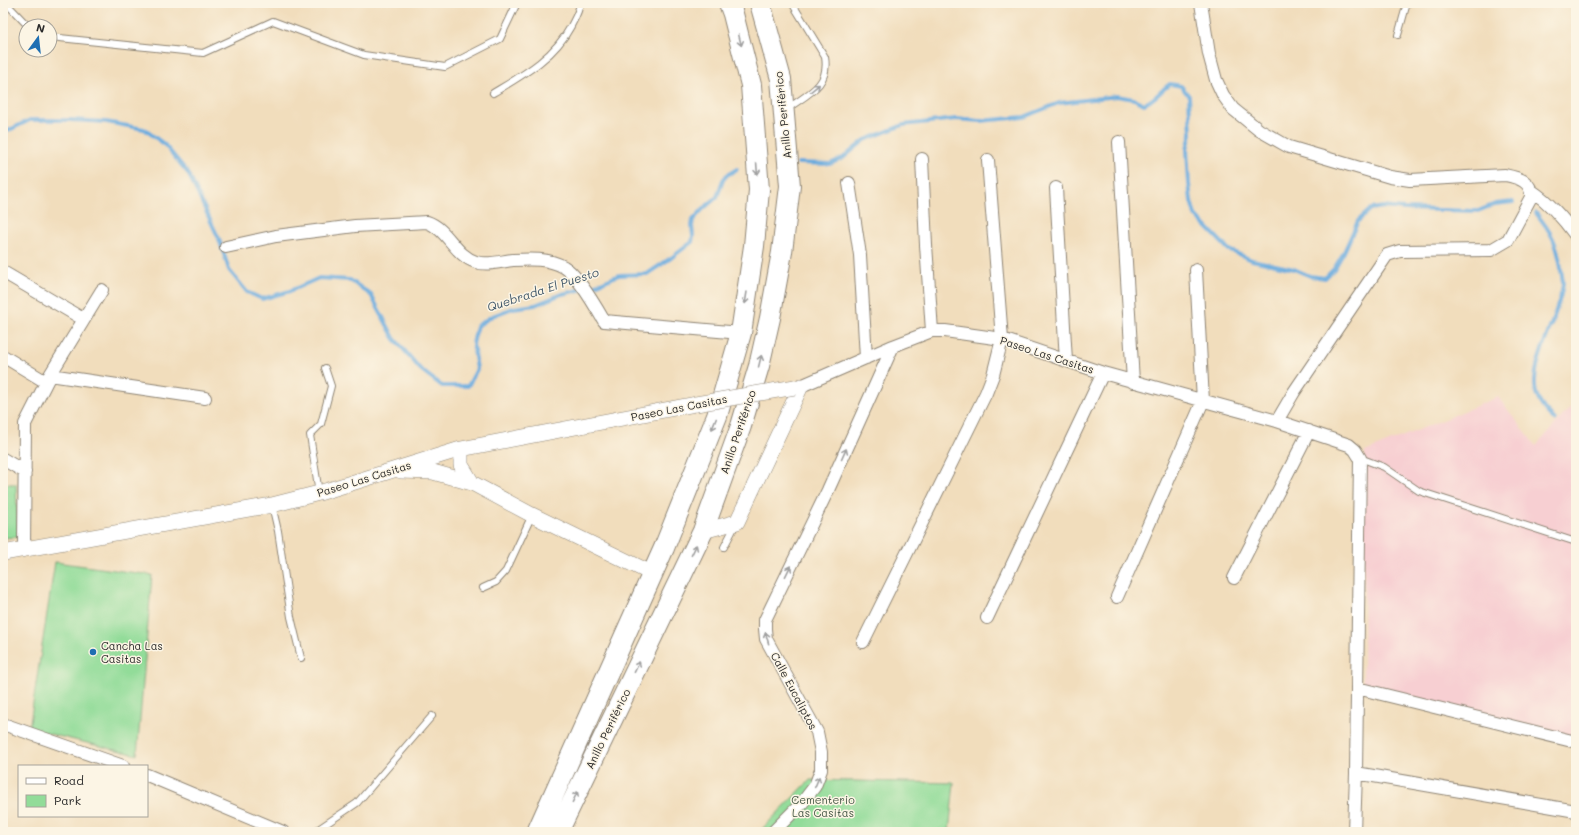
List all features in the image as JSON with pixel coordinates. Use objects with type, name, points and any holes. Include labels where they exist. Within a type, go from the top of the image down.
[{"type":"highway","name":"Anillo Periférico","points":[[537,832],[653,574],[717,416],[741,333],[754,246],[759,190],[751,85],[729,3]]},
{"type":"highway","name":"Anillo Periférico","points":[[558,832],[703,531],[741,426],[759,366],[770,318],[782,252],[790,186],[781,79],[760,3]]},
{"type":"street","points":[[1201,3],[1209,54],[1216,80],[1223,95],[1233,109],[1260,130],[1289,147],[1390,176],[1410,180],[1505,175],[1518,177],[1526,182],[1532,191],[1545,200],[1556,211],[1576,236]]},
{"type":"street","points":[[1119,142],[1133,382]]},
{"type":"street","points":[[922,159],[932,332]]},
{"type":"street","points":[[863,642],[986,393],[993,375],[1002,338],[988,160]]},
{"type":"street","points":[[849,183],[860,255],[866,358]]},
{"type":"street","points":[[1056,188],[1066,361]]},
{"type":"street","points":[[1277,421],[1294,392],[1386,255],[1400,251],[1491,250],[1496,248],[1508,240],[1531,197],[1532,191]]},
{"type":"street","points":[[226,247],[276,236],[355,226],[427,222],[434,224],[460,251],[477,263],[484,264],[526,259],[543,260],[564,267],[572,273],[604,321],[741,333]]},
{"type":"street","points":[[1117,597],[1203,401],[1196,270]]},
{"type":"street","points":[[3,272],[83,319]]},
{"type":"street","points":[[24,549],[25,424],[48,378],[102,290]]},
{"type":"street","name":"Paseo Las Casitas","points":[[3,553],[272,505],[319,493],[461,449],[798,386],[893,346],[932,332],[945,331],[1002,338],[1103,373],[1277,421],[1349,444],[1360,458]]},
{"type":"street","name":"Calle Eucaliptos","points":[[774,832],[793,813],[815,786],[821,770],[821,752],[817,732],[766,639],[764,629],[765,620],[828,490],[893,346]]},
{"type":"street","points":[[3,356],[48,378],[205,398]]},
{"type":"street","points":[[987,618],[1103,373]]},
{"type":"street","points":[[703,531],[737,522],[798,386]]},
{"type":"street","points":[[1234,578],[1309,431]]},
{"type":"street","points":[[461,449],[461,465],[472,483]]},
{"type":"street","points":[[1354,832],[1360,458]]},
{"type":"street","points":[[3,459],[25,472]]},
{"type":"street","points":[[386,471],[433,472],[472,483],[532,515],[653,574]]},
{"type":"street","points":[[1356,688],[1576,742]]},
{"type":"street","points":[[3,724],[120,765]]},
{"type":"street","points":[[1356,773],[1576,811]]},
{"type":"street","points":[[148,776],[283,832]]},
{"type":"lane","points":[[6,3],[20,18]]},
{"type":"lane","points":[[58,38],[202,53],[273,21],[364,55],[445,67],[500,39],[517,3]]},
{"type":"lane","points":[[493,93],[531,71],[548,56],[565,37],[579,10],[580,3]]},
{"type":"lane","points":[[784,111],[822,82],[826,74],[827,66],[825,57],[792,3]]},
{"type":"lane","points":[[1398,35],[1407,3]]},
{"type":"lane","points":[[319,493],[310,435],[321,424],[331,386],[325,368]]},
{"type":"lane","points":[[1360,458],[1384,467],[1419,490],[1576,542]]},
{"type":"lane","points":[[272,505],[278,531],[291,617],[302,658]]},
{"type":"lane","points":[[483,588],[496,582],[506,572],[532,515]]},
{"type":"lane","points":[[724,547],[737,522]]},
{"type":"lane","points":[[314,832],[357,803],[432,716]]},
{"type":"shaded area","points":[[1498,397],[1536,446],[1576,401],[1576,737],[1363,685],[1365,452]]},
{"type":"green space","points":[[3,484],[16,484],[18,537],[3,538]]},
{"type":"green space","name":"Cancha Las Casitas","points":[[55,562],[152,575],[137,755],[29,729]]},
{"type":"green space","name":"Cementerio Las Casitas","points":[[810,780],[954,783],[949,832],[759,832]]},
{"type":"waterway","name":"Quebrada El Puesto","points":[[798,163],[830,164],[843,158],[865,140],[903,125],[956,119],[980,121],[1024,117],[1059,103],[1117,96],[1134,99],[1144,104],[1170,84],[1181,86],[1189,96],[1191,134],[1187,149],[1191,201],[1195,215],[1229,250],[1252,260],[1294,269],[1310,276],[1325,278],[1334,269],[1344,252],[1358,221],[1371,209],[1384,207],[1478,211],[1495,204],[1513,202]]},
{"type":"waterway","name":"Quebrada El Puesto","points":[[3,133],[30,120],[106,122],[144,129],[164,144],[188,173],[219,239],[229,270],[247,292],[262,299],[290,291],[319,278],[350,280],[371,295],[394,338],[420,369],[442,386],[468,386],[477,369],[473,344],[477,326],[492,316],[513,308],[535,305],[562,294],[591,287],[619,275],[647,274],[671,258],[692,242],[693,220],[717,197],[723,180],[727,175],[737,169]]},
{"type":"waterway","name":"Quebrada El Puesto","points":[[1536,213],[1550,233],[1556,245],[1563,281],[1557,310],[1540,356],[1536,371],[1535,385],[1540,403],[1555,420]]},
{"type":"place","name":"Cancha Las Casitas","points":[[93,652]]}]
